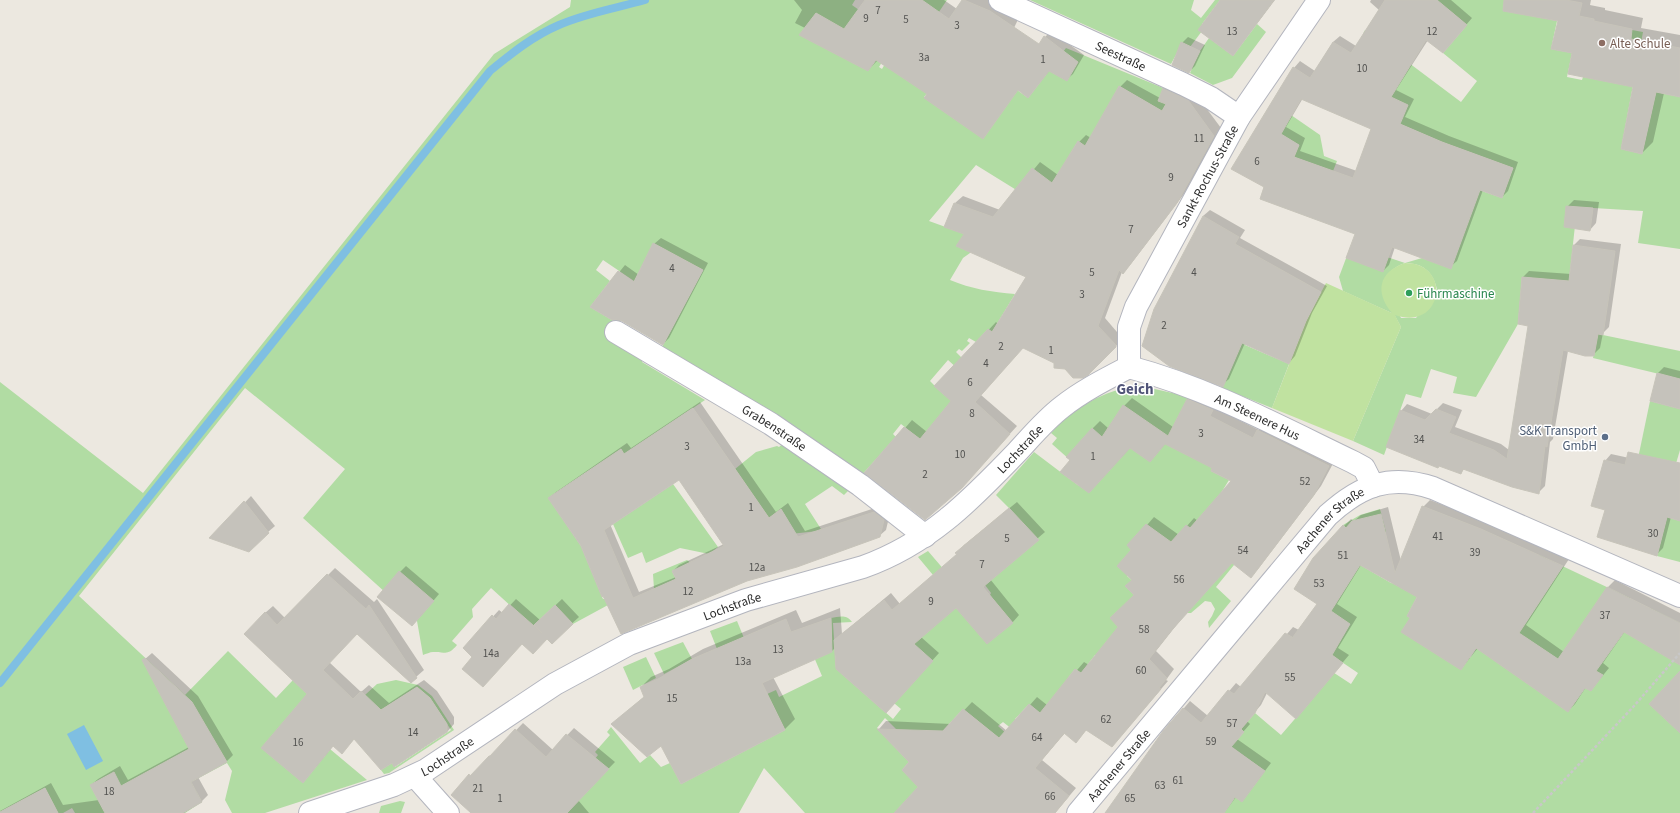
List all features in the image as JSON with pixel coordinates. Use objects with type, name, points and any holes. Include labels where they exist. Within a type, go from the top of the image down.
[{"type":"street","name":"Seestraße","points":[[1000,0],[1183,84],[1211,98],[1239,117]]},
{"type":"street","name":"Sankt-Rochus-Straße","points":[[1130,367],[1129,327],[1136,307],[1239,117],[1319,0]]},
{"type":"street","name":"Grabenstraße","points":[[616,332],[772,424],[860,485],[925,536]]},
{"type":"street","name":"Am Steenere Hus","points":[[1130,367],[1169,379],[1214,396],[1353,462],[1364,468],[1373,486]]},
{"type":"street","name":"Lochstraße","points":[[310,813],[394,785],[415,776],[438,763],[555,684],[629,644],[746,600],[849,572],[874,563],[909,547],[939,527],[971,499],[1062,407],[1085,391],[1130,367]]},
{"type":"street","name":"Aachener Straße","points":[[1078,813],[1328,515],[1350,497],[1373,486],[1387,482],[1408,482],[1433,488],[1680,596]]},
{"type":"street","points":[[415,776],[448,813]]},
{"type":"path","points":[[1533,813],[1634,706],[1680,653]]},
{"type":"green space","points":[[571,0],[855,0],[852,5],[859,10],[865,0],[893,0],[882,62],[879,67],[882,69],[922,0],[947,0],[922,37],[1009,84],[1028,98],[1066,48],[1173,92],[1162,111],[1119,86],[1088,148],[1078,141],[1058,175],[1036,202],[976,165],[929,221],[976,238],[970,253],[963,258],[950,280],[982,290],[1015,294],[992,332],[988,329],[976,342],[969,338],[967,341],[970,343],[962,351],[959,349],[956,352],[965,361],[958,369],[948,360],[930,381],[940,391],[970,398],[926,444],[901,424],[893,434],[896,437],[859,478],[661,349],[703,270],[654,244],[634,281],[603,260],[596,270],[610,281],[590,307],[620,325],[642,362],[705,400],[552,503],[581,546],[603,599],[605,599],[608,605],[573,624],[555,605],[533,626],[491,588],[472,609],[473,617],[452,641],[457,645],[454,649],[446,653],[432,652],[423,655],[417,621],[303,518],[345,469],[245,388],[79,596],[185,695],[228,651],[276,698],[293,680],[329,714],[312,734],[367,780],[265,813],[232,813],[225,800],[232,771],[227,763],[191,782],[202,802],[185,813],[75,813],[72,808],[63,813],[58,813],[45,788],[21,801],[27,813],[0,813],[0,382],[143,493],[494,54],[570,7]],"holes":[[[937,81],[946,113],[924,97]]]},
{"type":"green space","points":[[1030,0],[1194,0],[1191,10],[1201,18],[1215,0],[1220,0],[1202,24],[1205,27],[1190,47],[1179,49],[1171,64]]},
{"type":"green space","points":[[1424,0],[1542,0],[1539,17],[1557,21],[1551,49],[1572,53],[1567,77],[1582,80],[1583,77],[1632,30],[1643,32],[1621,149],[1642,154],[1656,92],[1680,97],[1680,249],[1638,243],[1643,211],[1577,207],[1569,281],[1522,277],[1518,324],[1476,397],[1453,393],[1457,377],[1431,369],[1421,398],[1406,394],[1384,455],[1353,441],[1401,327],[1394,314],[1343,291],[1339,277],[1351,245],[1405,263],[1422,258],[1479,190],[1502,198],[1513,168],[1442,142],[1347,101],[1385,47],[1363,34],[1365,30],[1461,102],[1477,81],[1443,53],[1467,25],[1448,9],[1440,18]],"holes":[[[1405,263],[1411,263],[1422,267],[1430,273],[1437,289],[1416,318],[1401,318],[1383,282],[1387,275],[1395,268]]]},
{"type":"green space","points":[[1257,24],[1266,32],[1232,78],[1213,85],[1190,73],[1200,51],[1209,38],[1233,56]]},
{"type":"green space","points":[[1291,115],[1320,135],[1324,156],[1337,161],[1333,171],[1294,157],[1299,145],[1280,134]]},
{"type":"green space","points":[[1405,263],[1420,266],[1430,274],[1436,284],[1436,295],[1432,306],[1424,314],[1411,318],[1395,315],[1401,327],[1353,441],[1272,408],[1306,321],[1326,283],[1392,313],[1383,298],[1382,284],[1389,272]]},
{"type":"green space","points":[[1598,334],[1680,351],[1680,379],[1593,358]]},
{"type":"green space","points":[[1242,341],[1246,342],[1245,345],[1289,364],[1272,408],[1222,388]]},
{"type":"green space","points":[[1137,385],[1190,397],[1186,404],[1217,459],[1211,471],[1229,480],[1221,493],[1234,565],[1216,587],[1231,601],[1209,628],[1208,622],[1215,609],[1211,602],[1205,601],[1191,613],[1186,613],[1136,566],[1127,576],[1137,585],[1152,610],[1133,642],[1108,666],[1095,655],[1081,673],[1075,669],[1068,678],[1055,726],[1029,704],[1015,719],[1022,726],[1017,733],[1003,722],[998,726],[1009,736],[1004,742],[963,709],[921,754],[885,718],[877,728],[909,762],[902,770],[926,793],[915,791],[899,808],[905,813],[805,813],[764,768],[739,813],[552,813],[598,755],[595,752],[610,735],[607,732],[611,727],[640,763],[650,755],[661,767],[670,763],[681,784],[785,730],[767,694],[776,690],[779,697],[822,676],[811,650],[832,643],[831,618],[845,617],[850,619],[852,622],[833,623],[836,668],[841,668],[842,674],[893,719],[901,709],[888,698],[892,636],[933,575],[918,557],[928,551],[999,634],[1012,623],[990,595],[991,593],[985,585],[1009,508],[996,495],[1034,452],[1079,486],[1088,476],[1052,444],[1057,438],[1051,433],[1070,415],[1090,402],[1113,391]]},
{"type":"green space","points":[[1650,401],[1680,409],[1680,450],[1672,477],[1636,468]]},
{"type":"green space","points":[[786,441],[852,487],[844,495],[832,486],[805,504],[821,529],[818,531],[781,535],[765,534],[787,519],[781,509],[769,518],[735,469],[756,452],[777,446],[779,447]]},
{"type":"green space","points":[[673,484],[718,547],[709,554],[680,548],[646,563],[642,552],[628,558],[613,524]]},
{"type":"green space","points":[[1380,509],[1386,532],[1372,552],[1343,525],[1360,515]]},
{"type":"green space","points":[[1667,517],[1680,521],[1680,562],[1657,556]]},
{"type":"green space","points":[[1539,555],[1630,598],[1629,600],[1649,610],[1650,608],[1680,623],[1680,813],[1224,813],[1234,799],[1221,789],[1265,771],[1231,746],[1244,732],[1241,729],[1255,713],[1281,735],[1331,677],[1322,665],[1351,684],[1358,673],[1330,654],[1346,631],[1332,622],[1326,608],[1360,565],[1391,583],[1421,589],[1407,616],[1470,658]]},
{"type":"green space","points":[[687,560],[691,563],[672,571],[676,579],[654,589],[653,574]]},
{"type":"green space","points":[[737,621],[744,638],[717,649],[710,631]]},
{"type":"green space","points":[[683,642],[692,659],[664,674],[654,653]]},
{"type":"green space","points":[[646,657],[656,678],[633,690],[623,667]]},
{"type":"green space","points":[[396,680],[418,685],[432,696],[454,730],[389,773],[384,774],[381,770],[392,763],[395,767],[451,730],[430,698],[417,687],[371,716],[365,695],[377,684]]},
{"type":"green space","points":[[400,801],[405,802],[401,813],[379,813],[381,806]]},
{"type":"water","points":[[84,725],[103,761],[86,770],[67,734]]},
{"type":"building","points":[[865,0],[922,0],[949,19],[962,0],[964,0],[990,11],[1039,44],[1044,36],[1078,62],[1067,81],[1049,71],[1028,98],[1018,90],[983,139],[924,98],[927,94],[876,60],[868,71],[799,35],[816,13],[844,29]]},
{"type":"building","points":[[1220,0],[1274,0],[1233,56],[1198,30]]},
{"type":"building","points":[[1385,0],[1437,0],[1467,25],[1443,53],[1426,40],[1391,97],[1408,105],[1400,124],[1442,142],[1513,168],[1502,198],[1480,190],[1451,269],[1392,247],[1383,272],[1346,258],[1355,234],[1260,199],[1264,187],[1231,169],[1293,67],[1310,78],[1333,42],[1351,53]],"holes":[[[1301,99],[1371,129],[1353,178],[1294,157],[1299,145],[1281,134]]]},
{"type":"building","points":[[1504,0],[1566,0],[1582,3],[1579,16],[1594,19],[1594,21],[1632,29],[1631,39],[1680,48],[1680,97],[1656,92],[1642,154],[1621,149],[1633,87],[1568,74],[1572,53],[1551,49],[1558,21],[1503,11]]},
{"type":"building","points":[[1181,42],[1200,51],[1189,73],[1172,65]]},
{"type":"building","points":[[1119,86],[1162,111],[1166,104],[1158,101],[1163,88],[1188,100],[1214,136],[1177,203],[1123,274],[1119,270],[1098,326],[1116,345],[1116,347],[1088,375],[1083,378],[1073,378],[1065,369],[1054,368],[1054,363],[1023,348],[975,402],[1010,434],[962,488],[925,520],[864,473],[904,427],[920,439],[951,401],[934,386],[988,329],[992,332],[1026,277],[956,246],[964,234],[944,227],[954,203],[993,217],[1032,168],[1052,183],[1078,141],[1085,146]]},
{"type":"building","points":[[1566,206],[1593,208],[1590,231],[1564,227]]},
{"type":"building","points":[[1203,216],[1239,237],[1235,244],[1321,292],[1306,321],[1289,364],[1242,343],[1223,387],[1169,366],[1142,346],[1154,309]]},
{"type":"building","points":[[653,243],[703,270],[663,345],[622,321],[612,320],[590,307],[618,271],[634,282]]},
{"type":"building","points":[[1573,245],[1615,251],[1610,288],[1603,335],[1598,334],[1594,356],[1585,356],[1563,350],[1547,447],[1545,446],[1539,494],[1512,487],[1463,469],[1461,474],[1439,466],[1438,468],[1386,447],[1400,410],[1425,420],[1436,409],[1456,417],[1449,433],[1494,450],[1507,459],[1528,326],[1518,324],[1522,277],[1569,281]]},
{"type":"building","points":[[1657,373],[1680,379],[1680,409],[1650,401]]},
{"type":"building","points":[[1187,399],[1213,410],[1210,416],[1253,438],[1257,430],[1329,466],[1314,495],[1251,578],[1232,563],[1171,631],[1149,659],[1167,678],[1159,688],[1161,689],[1112,747],[1086,730],[1076,743],[1064,733],[1035,768],[1069,796],[1055,813],[894,813],[918,787],[902,770],[909,762],[877,729],[943,731],[963,709],[999,738],[1029,704],[1040,713],[1075,669],[1081,673],[1118,627],[1110,618],[1134,595],[1125,586],[1132,580],[1117,566],[1131,550],[1127,545],[1146,524],[1171,542],[1186,525],[1190,528],[1231,481],[1211,471],[1212,468],[1165,444],[1150,462],[1130,448],[1089,493],[1060,472],[1070,460],[1066,457],[1092,428],[1102,437],[1123,405],[1168,436]]},
{"type":"building","points":[[693,408],[769,518],[781,509],[798,537],[874,512],[884,520],[880,537],[797,567],[747,581],[621,634],[603,596],[602,597],[581,546],[548,498],[621,449],[624,454]],"holes":[[[679,480],[724,546],[672,571],[676,579],[633,598],[604,530]]]},
{"type":"building","points":[[1628,452],[1680,463],[1680,521],[1667,517],[1657,556],[1597,537],[1605,510],[1591,506],[1604,460],[1625,465]]},
{"type":"building","points":[[244,501],[269,533],[249,552],[209,538]]},
{"type":"building","points":[[1422,506],[1481,529],[1563,566],[1519,633],[1558,659],[1607,587],[1680,623],[1680,665],[1624,632],[1596,671],[1603,675],[1591,691],[1585,688],[1568,712],[1476,648],[1461,670],[1401,632],[1410,618],[1407,616],[1417,597],[1360,565],[1331,611],[1350,624],[1332,655],[1343,663],[1296,719],[1265,692],[1255,713],[1241,729],[1244,732],[1231,747],[1265,771],[1242,802],[1235,797],[1224,813],[1105,813],[1163,731],[1183,708],[1201,723],[1228,690],[1234,694],[1285,633],[1292,637],[1290,641],[1317,604],[1294,589],[1313,558],[1343,525],[1346,528],[1352,521],[1381,514],[1395,573]]},
{"type":"building","points":[[1009,508],[1039,540],[983,587],[1013,623],[987,644],[956,608],[914,644],[933,661],[886,713],[836,669],[834,640],[884,600],[892,610],[957,554],[955,553]]},
{"type":"building","points":[[399,571],[434,601],[412,626],[377,597]]},
{"type":"building","points":[[327,574],[366,609],[369,605],[417,678],[411,683],[357,634],[323,670],[353,699],[361,691],[381,710],[417,687],[430,698],[447,724],[447,732],[394,767],[392,763],[381,770],[354,739],[342,754],[333,746],[303,783],[261,748],[307,694],[244,634],[265,612],[277,625]]},
{"type":"building","points":[[509,604],[542,633],[534,625],[555,605],[573,624],[552,644],[547,639],[533,654],[522,644],[483,687],[462,669],[472,657],[463,648],[492,615],[496,619]]},
{"type":"building","points":[[831,618],[832,652],[762,683],[785,730],[681,784],[661,746],[647,757],[611,724],[644,697],[640,687],[658,679],[692,659],[786,619],[791,632]]},
{"type":"building","points":[[145,658],[192,702],[227,762],[191,782],[202,802],[183,813],[105,813],[90,785],[114,772],[121,786],[189,749],[142,660]]},
{"type":"building","points":[[1680,671],[1680,733],[1649,704]]},
{"type":"building","points":[[515,729],[546,757],[566,734],[609,769],[567,813],[471,813],[451,795],[469,774],[470,776]]},
{"type":"building","points":[[45,788],[58,813],[0,813],[0,812]]},
{"type":"waterway","points":[[0,683],[490,71],[515,51],[549,29],[591,14],[645,0]]},
{"type":"place","name":"Alte Schule","points":[[1602,43]]},
{"type":"place","name":"Führmaschine","points":[[1409,293]]},
{"type":"place","name":"S&K Transport GmbH","points":[[1605,437]]},
{"type":"district","name":"Geich","points":[[1135,389]]}]
